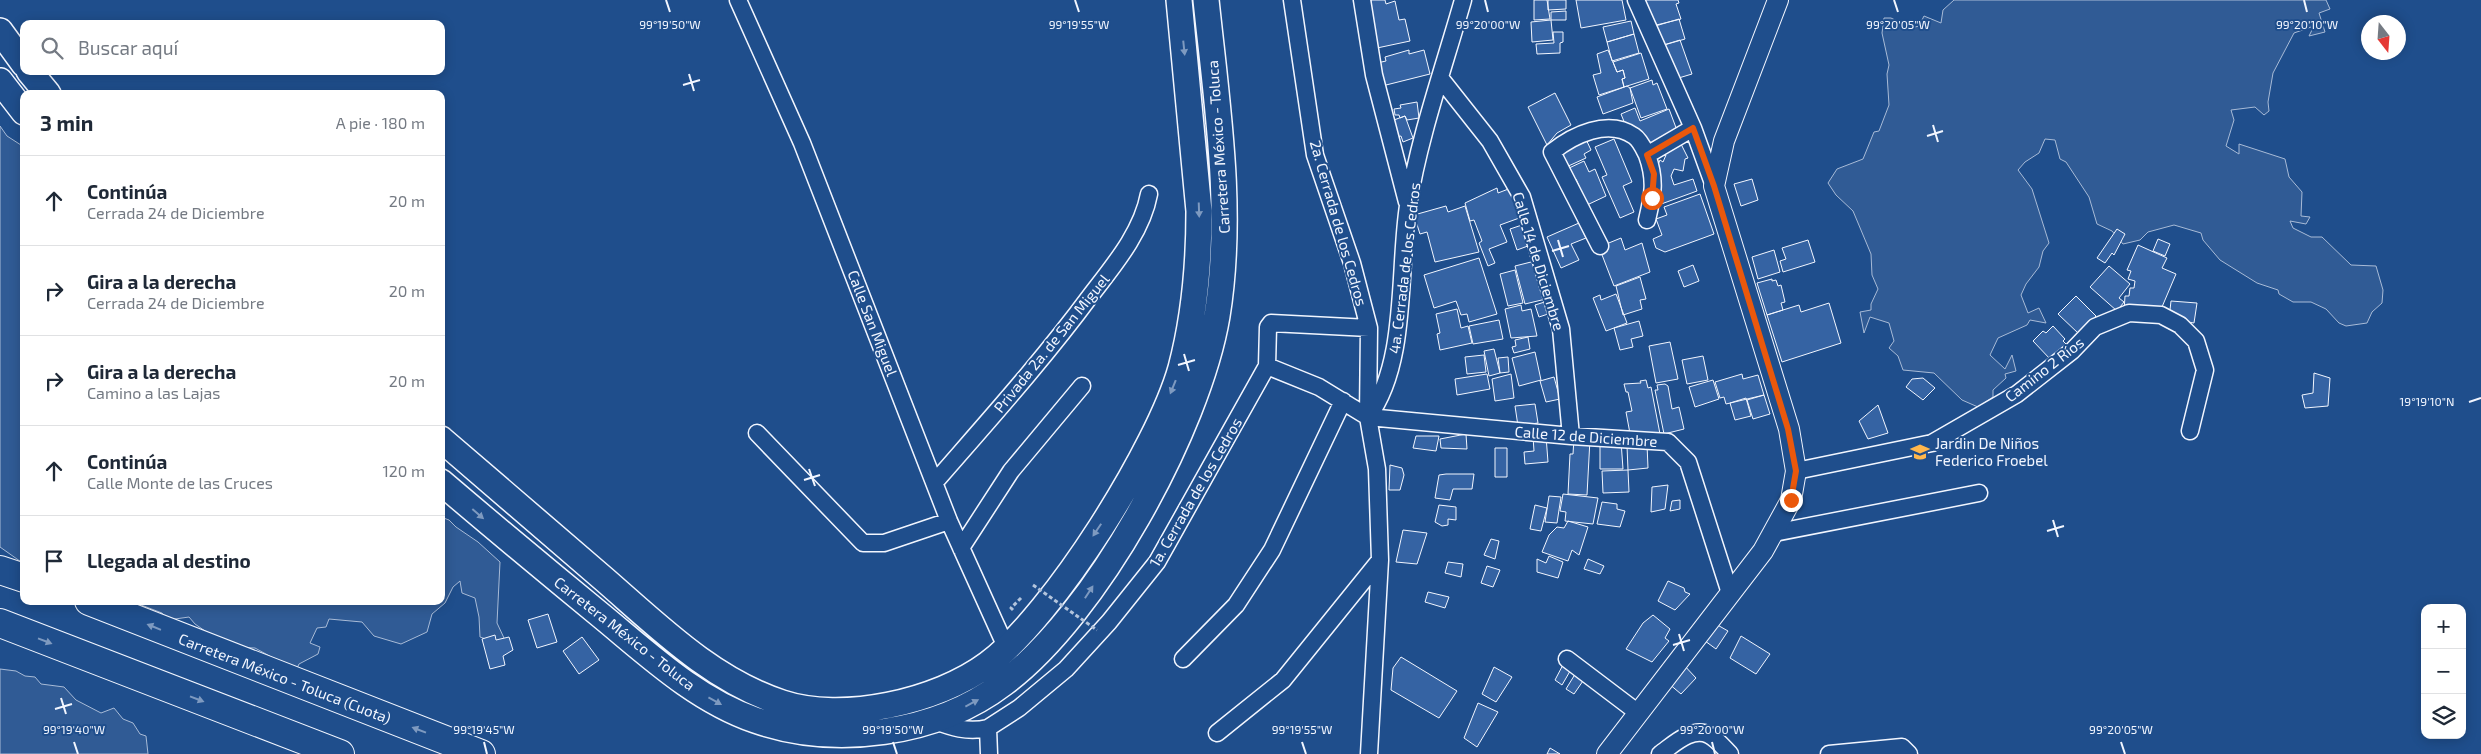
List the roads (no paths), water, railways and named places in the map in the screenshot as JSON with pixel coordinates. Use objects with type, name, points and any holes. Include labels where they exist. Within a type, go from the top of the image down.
[{"type":"highway","points":[[0,570],[20,577]]},
{"type":"highway","name":"Carretera México - Toluca (Cuota)","points":[[99,605],[481,754]]},
{"type":"highway","points":[[0,623],[340,754]]},
{"type":"main road","name":"Carretera México - Toluca","points":[[445,442],[686,650],[732,681],[766,698],[786,705],[816,710],[869,709],[898,704],[960,682],[986,666],[1006,648],[1049,599],[1109,512],[1143,455],[1180,370],[1189,332],[1199,228],[1197,171],[1178,0]]},
{"type":"main road","name":"Carretera México - Toluca","points":[[445,485],[654,659],[695,690],[752,719],[778,727],[845,735],[874,733],[932,720],[966,706],[1006,682],[1069,618],[1132,526],[1162,472],[1188,412],[1212,342],[1223,266],[1225,235],[1217,106],[1206,0]]},
{"type":"main road","points":[[0,31],[20,58]]},
{"type":"main road","points":[[32,75],[45,90]]},
{"type":"main road","points":[[0,81],[20,107]]},
{"type":"street","name":"Calle San Miguel","points":[[738,0],[802,143],[949,521],[1006,648]]},
{"type":"street","name":"2a. Cerrada de los Cedros","points":[[1292,0],[1315,155],[1352,263],[1369,328],[1368,417]]},
{"type":"street","points":[[1362,0],[1374,75],[1408,206]]},
{"type":"street","name":"4a. Cerrada de los Cedros","points":[[1368,417],[1376,407],[1390,369],[1396,340],[1408,206],[1418,161],[1463,0]]},
{"type":"street","points":[[1607,754],[1637,712],[1763,551],[1791,500],[1796,471],[1788,429],[1714,186],[1693,128],[1636,0]]},
{"type":"street","points":[[1714,186],[1724,141],[1778,0]]},
{"type":"street","name":"Calle 14 de Diciembre","points":[[1441,79],[1490,141],[1522,197],[1561,329],[1571,436]]},
{"type":"street","points":[[1647,155],[1693,128]]},
{"type":"street","points":[[1600,246],[1552,152],[1564,142],[1593,130],[1614,129],[1634,136],[1647,155],[1654,174],[1652,198],[1647,220]]},
{"type":"street","name":"Privada 2a. de San Miguel","points":[[935,482],[1061,335],[1114,266],[1147,209],[1149,194]]},
{"type":"street","name":"Camino 2 Ríos","points":[[1796,471],[1932,443],[2017,394],[2072,351],[2095,327],[2128,313],[2161,315],[2180,325],[2196,341],[2205,370],[2190,431]]},
{"type":"street","name":"1a. Cerrada de los Cedros","points":[[988,728],[1019,708],[1066,669],[1109,622],[1157,562],[1267,366],[1268,327],[1271,323],[1369,328]]},
{"type":"street","points":[[1267,366],[1319,387],[1368,417],[1377,469],[1380,560],[1370,754]]},
{"type":"street","points":[[961,548],[1011,471],[1082,386]]},
{"type":"street","points":[[1183,660],[1236,605],[1272,550],[1343,401]]},
{"type":"street","name":"Calle 12 de Diciembre","points":[[1368,417],[1571,436],[1668,442],[1688,462],[1730,593]]},
{"type":"street","points":[[757,433],[863,543],[884,542],[949,521]]},
{"type":"street","points":[[1774,533],[1979,493]]},
{"type":"street","points":[[1217,732],[1283,680],[1380,560]]},
{"type":"street","points":[[1567,659],[1637,712]]},
{"type":"street","points":[[932,720],[958,730],[976,731],[988,728],[989,754]]},
{"type":"street","points":[[1660,754],[1684,737],[1696,733],[1709,735],[1730,754]]},
{"type":"street","points":[[1829,754],[1902,747],[1908,754]]},
{"type":"place","name":"Jardin De Niños Federico Froebel","points":[[1920,452]]}]
